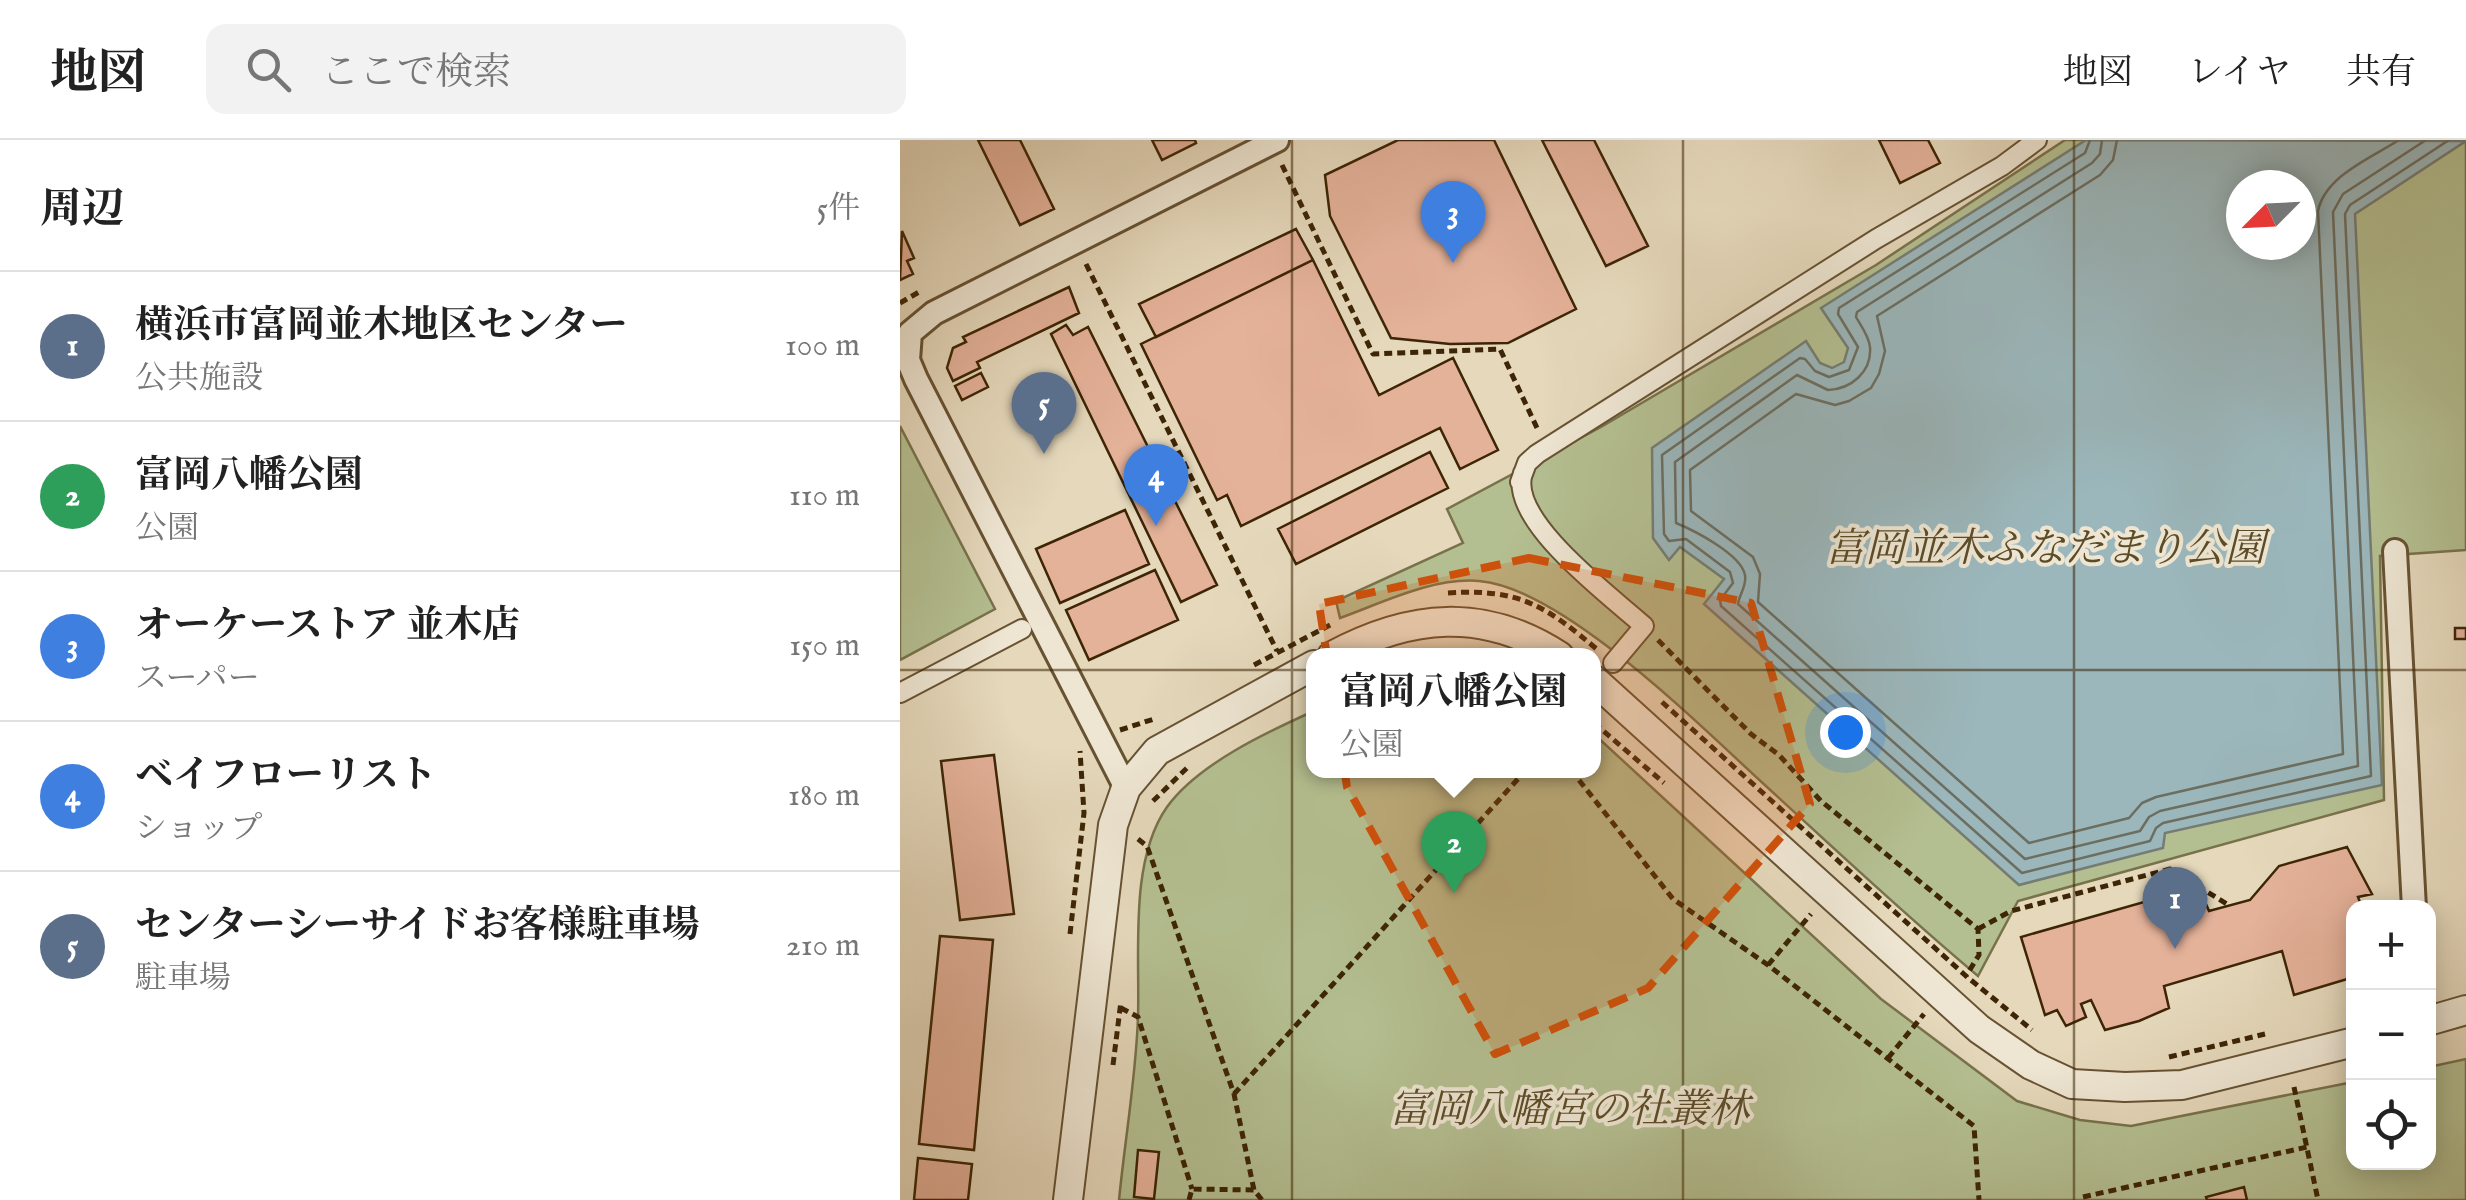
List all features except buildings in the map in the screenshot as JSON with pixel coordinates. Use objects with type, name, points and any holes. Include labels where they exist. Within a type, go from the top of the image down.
[{"type":"street","points":[[2037,140],[2002,166],[1876,239],[1547,448],[1527,464],[1520,482],[1523,502],[1539,528],[1644,626],[1604,672],[1978,1029],[2031,1065],[2072,1084],[2125,1088],[2182,1085],[2346,1044]]},
{"type":"street","points":[[1126,788],[916,379],[908,360],[910,332],[934,313],[1279,151]]},
{"type":"street","points":[[2395,551],[2414,900]]},
{"type":"street","points":[[1352,648],[1408,626],[1460,619],[1510,629],[1544,648]]},
{"type":"street","points":[[900,693],[1022,629]]},
{"type":"street","points":[[1068,1200],[1107,866],[1113,825],[1126,788],[1157,751],[1306,670]]},
{"type":"street","points":[[2436,1019],[2466,1010]]},
{"type":"path","points":[[1279,151],[1374,354],[1500,349],[1547,448]]},
{"type":"path","points":[[1084,260],[1277,651]]},
{"type":"path","points":[[1447,593],[1486,590],[1542,607],[1581,648]]},
{"type":"path","points":[[1248,671],[1327,624],[1339,624]]},
{"type":"path","points":[[1644,626],[1821,801],[1978,930],[1979,955],[1966,976]]},
{"type":"path","points":[[1659,700],[1966,976],[2038,1035]]},
{"type":"path","points":[[1068,952],[1084,813],[1079,752],[1108,733],[1158,718]]},
{"type":"path","points":[[1150,804],[1195,761]]},
{"type":"path","points":[[1234,1094],[1519,778]]},
{"type":"path","points":[[1577,778],[1674,899],[1768,965],[1974,1126],[1980,1200]]},
{"type":"path","points":[[1134,844],[1136,838],[1147,846],[1234,1094],[1254,1190],[1262,1200]]},
{"type":"path","points":[[1978,930],[2010,911],[2170,869],[2227,904]]},
{"type":"path","points":[[1768,965],[1812,914]]},
{"type":"path","points":[[1108,1076],[1115,1061],[1122,997]]},
{"type":"path","points":[[1121,1008],[1138,1017],[1192,1189],[1189,1200]]},
{"type":"path","points":[[1888,1058],[1925,1013]]},
{"type":"path","points":[[2156,1058],[2282,1030]]},
{"type":"path","points":[[2294,1087],[2318,1200]]},
{"type":"path","points":[[2083,1197],[2307,1147]]},
{"type":"path","points":[[1192,1189],[1254,1190]]},
{"type":"highlighted area","points":[[1529,558],[1751,603],[1810,804],[1648,988],[1495,1054],[1347,787],[1319,604]]},
{"type":"green space","name":"富岡並木ふなだまり公園","points":[[2065,140],[2466,140],[2466,550],[2380,556],[2384,800],[2018,901],[1978,976],[1670,698],[1591,634],[1551,608],[1513,589],[1462,581],[1408,592],[1340,618],[1336,601],[1463,543],[1447,509],[1601,427],[1876,265]]},
{"type":"green space","points":[[900,426],[995,609],[900,660]]},
{"type":"green space","name":"富岡八幡宮の社叢林","points":[[1306,715],[1306,778],[1601,778],[1601,740],[1881,999],[2017,1101],[2080,1120],[2131,1126],[2346,1083],[2346,1170],[2436,1170],[2436,1065],[2466,1059],[2466,1200],[1119,1200],[1137,1040],[1139,908],[1147,854],[1167,807],[1180,791],[1215,763]]},
{"type":"water","name":"富岡並木ふなだまり公園","points":[[2086,140],[2466,141],[2355,214],[2382,785],[2165,833],[2163,848],[2019,885],[1704,604],[1724,579],[1680,547],[1669,560],[1653,538],[1652,448],[1806,341],[1820,363],[1832,368],[1844,362],[1848,348],[1821,308]]},
{"type":"place","name":"オーケーストア 並木店","points":[[1453,263]]},
{"type":"place","name":"センターシーサイドお客様駐車場","points":[[1044,454]]},
{"type":"place","name":"ベイフローリスト","points":[[1156,526]]},
{"type":"place","name":"富岡八幡公園","points":[[1454,893]]},
{"type":"place","name":"横浜市富岡並木地区センター","points":[[2175,949]]}]
